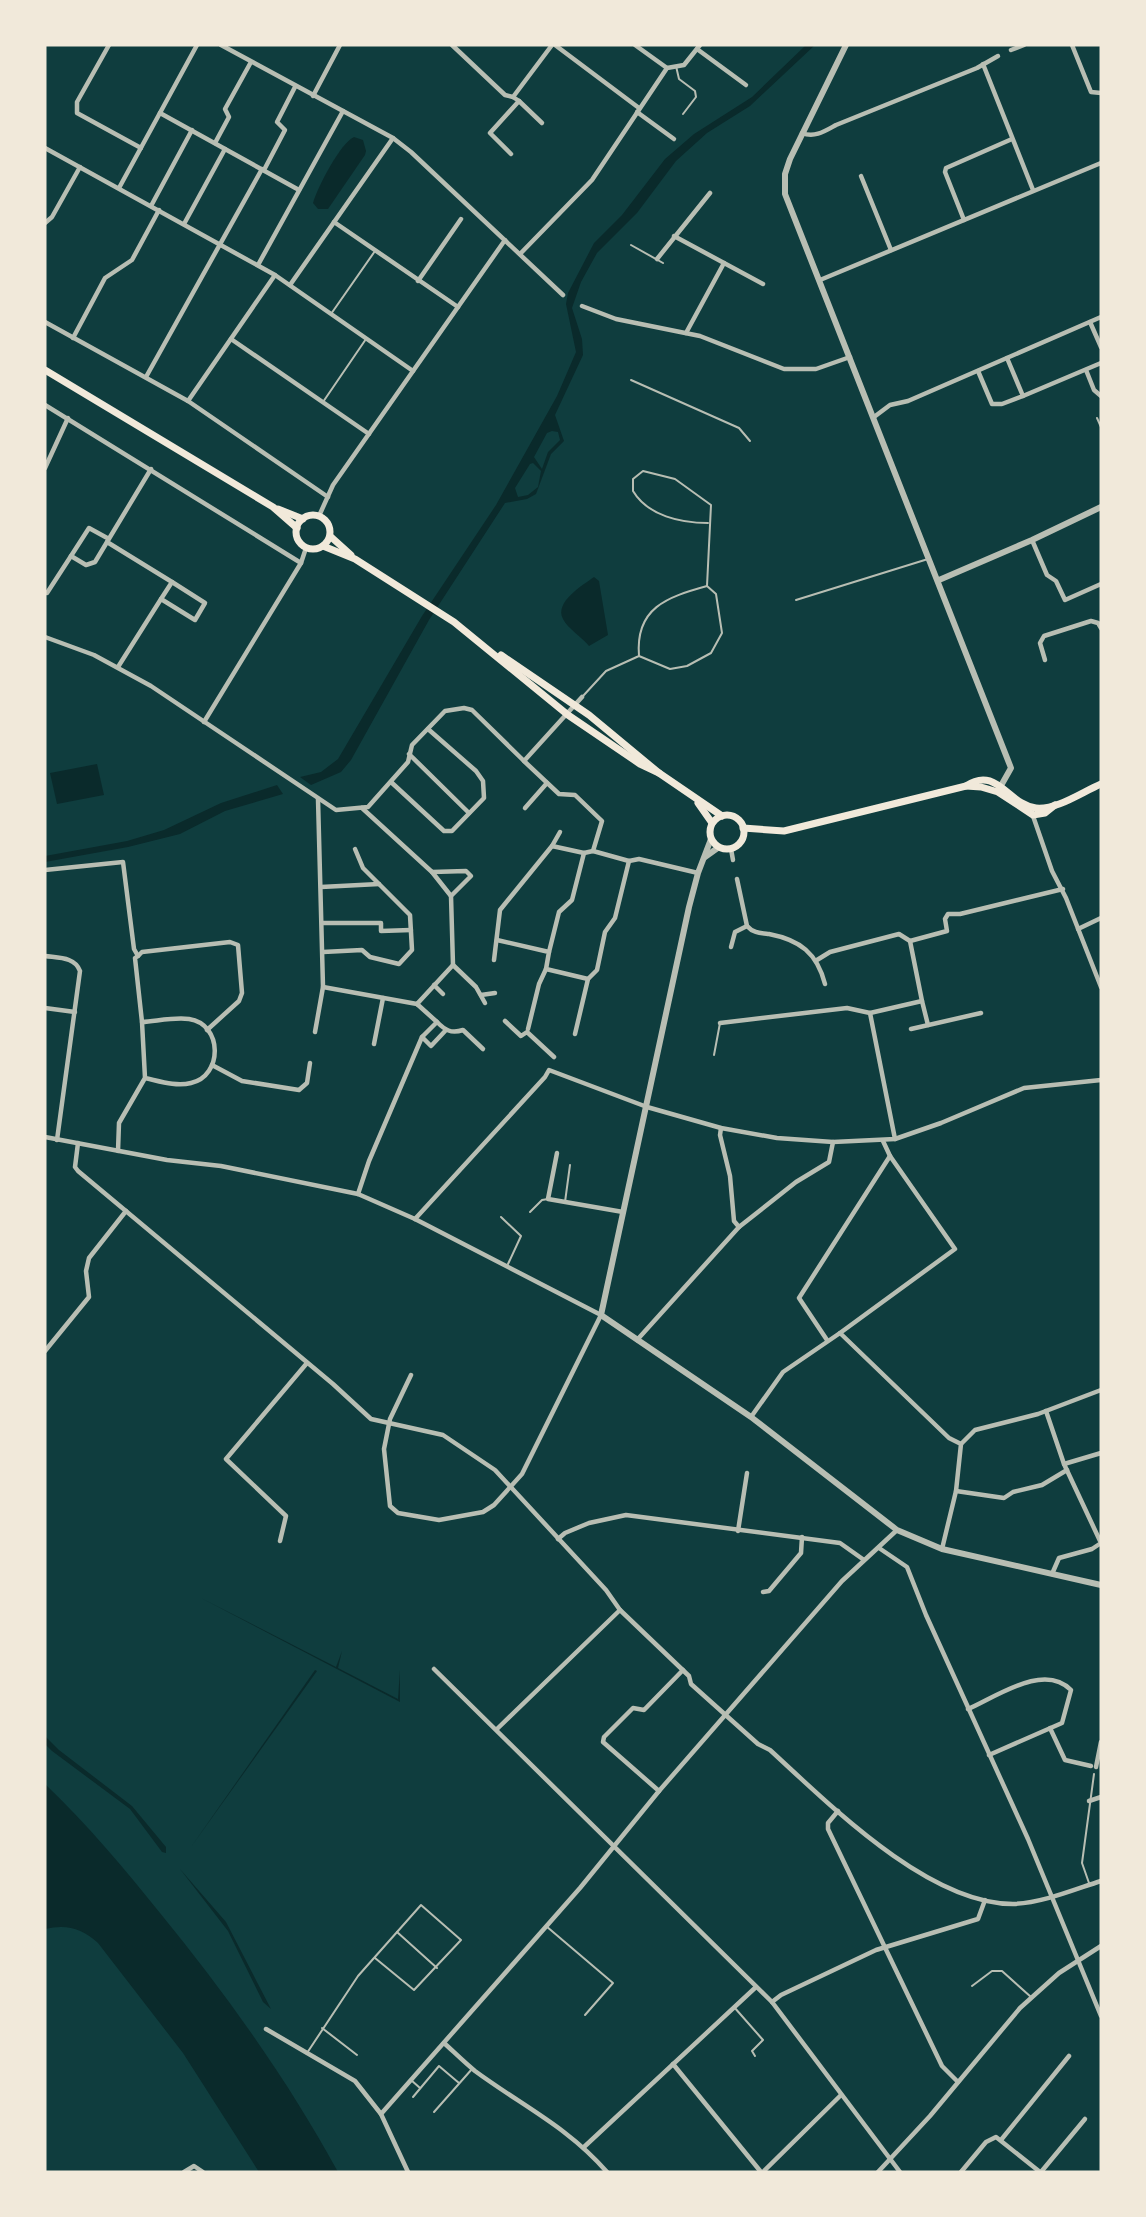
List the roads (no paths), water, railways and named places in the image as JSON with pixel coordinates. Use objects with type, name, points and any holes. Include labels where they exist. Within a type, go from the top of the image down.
[{"type":"main road","points":[[45,370],[273,507],[303,519],[319,516],[327,522],[330,536],[355,559],[575,705],[658,772],[695,798],[722,816],[735,818],[743,828],[743,839]]},
{"type":"main road","points":[[273,507],[297,528],[299,542],[306,548],[313,549],[323,546],[330,536]]},
{"type":"main road","points":[[297,528],[303,519]]},
{"type":"main road","points":[[323,546],[355,559]]},
{"type":"main road","points":[[469,633],[568,714],[640,764],[658,772]]},
{"type":"main road","points":[[743,828],[784,831],[966,786],[984,779],[1032,811],[1055,805],[1101,784]]},
{"type":"main road","points":[[695,798],[712,824],[711,838],[719,848],[731,849],[743,839],[765,831]]},
{"type":"main road","points":[[712,824],[722,816]]},
{"type":"street","points":[[109,45],[77,102],[77,113],[141,148]]},
{"type":"street","points":[[119,188],[197,45]]},
{"type":"street","points":[[220,45],[393,138],[411,152],[563,295]]},
{"type":"street","points":[[313,96],[340,45]]},
{"type":"street","points":[[452,45],[506,95],[519,101],[542,123]]},
{"type":"street","points":[[513,97],[553,45],[674,139]]},
{"type":"street","points":[[635,45],[667,68]]},
{"type":"street","points":[[846,45],[802,133],[788,166],[784,185],[1011,768],[1000,789]]},
{"type":"street","points":[[1011,50],[1024,45]]},
{"type":"street","points":[[1072,45],[1091,92],[1101,93]]},
{"type":"street","points":[[520,254],[592,180],[667,68],[684,65],[699,47],[746,85]]},
{"type":"street","points":[[802,133],[808,136],[825,132],[998,56]]},
{"type":"street","points":[[215,143],[229,117],[225,109],[250,62]]},
{"type":"street","points":[[984,64],[1033,190]]},
{"type":"street","points":[[146,377],[285,130],[277,122],[296,87]]},
{"type":"street","points":[[511,154],[490,133],[519,101]]},
{"type":"street","points":[[258,265],[343,111]]},
{"type":"street","points":[[160,113],[299,190]]},
{"type":"street","points":[[151,206],[192,130]]},
{"type":"street","points":[[290,285],[393,138]]},
{"type":"street","points":[[964,220],[945,172],[946,168],[1012,139]]},
{"type":"street","points":[[45,148],[275,275],[413,371]]},
{"type":"street","points":[[184,224],[225,149]]},
{"type":"street","points":[[820,280],[1101,163]]},
{"type":"street","points":[[45,223],[52,217],[80,166]]},
{"type":"street","points":[[861,176],[891,250]]},
{"type":"street","points":[[657,259],[710,193]]},
{"type":"street","points":[[74,338],[105,278],[132,260],[159,210]]},
{"type":"street","points":[[418,281],[461,219]]},
{"type":"street","points":[[334,222],[458,307]]},
{"type":"street","points":[[674,236],[763,284]]},
{"type":"street","points":[[319,516],[328,497],[369,434],[505,240]]},
{"type":"street","points":[[687,333],[724,263]]},
{"type":"street","points":[[188,401],[275,275]]},
{"type":"street","points":[[582,306],[616,319],[687,333],[790,370],[816,369],[850,357]]},
{"type":"street","points":[[874,417],[890,405],[908,401],[1101,317]]},
{"type":"street","points":[[45,322],[188,401],[328,497]]},
{"type":"street","points":[[1090,322],[1101,347]]},
{"type":"street","points":[[231,339],[369,434]]},
{"type":"street","points":[[1007,358],[1023,396]]},
{"type":"street","points":[[978,371],[992,404],[1002,404],[1101,363]]},
{"type":"street","points":[[1086,370],[1096,393],[1101,396]]},
{"type":"street","points":[[45,405],[301,562]]},
{"type":"street","points":[[45,468],[68,418]]},
{"type":"street","points":[[71,556],[91,564],[151,469]]},
{"type":"street","points":[[939,580],[1101,507]]},
{"type":"street","points":[[47,593],[89,528],[205,603],[195,620],[161,599]]},
{"type":"street","points":[[1032,540],[1047,575],[1056,581],[1065,600]]},
{"type":"street","points":[[204,722],[301,562],[306,548]]},
{"type":"street","points":[[118,667],[172,582]]},
{"type":"street","points":[[1059,602],[1101,584]]},
{"type":"street","points":[[1045,660],[1040,643],[1044,636],[1091,621],[1098,623],[1101,628]]},
{"type":"street","points":[[45,637],[118,667],[336,810],[368,807],[408,762],[412,745],[445,711],[464,708],[472,710],[559,794],[575,795],[602,821],[593,851]]},
{"type":"street","points":[[524,760],[582,697]]},
{"type":"street","points":[[391,782],[444,831],[452,831],[484,798],[483,781],[428,729]]},
{"type":"street","points":[[410,753],[469,813]]},
{"type":"street","points":[[525,808],[547,783]]},
{"type":"street","points":[[315,1032],[323,987],[318,800]]},
{"type":"street","points":[[362,808],[432,872],[451,896],[453,965],[481,995],[485,1003]]},
{"type":"street","points":[[1032,811],[1052,871],[1063,889],[1101,987]]},
{"type":"street","points":[[494,960],[500,910],[552,846],[560,832]]},
{"type":"street","points":[[411,1375],[389,1425],[384,1449],[390,1506],[398,1513],[439,1520],[488,1509],[522,1474],[601,1315],[698,873],[711,838]]},
{"type":"street","points":[[552,846],[584,853],[593,851],[629,861],[639,860],[698,873]]},
{"type":"street","points":[[704,858],[719,848]]},
{"type":"street","points":[[322,952],[362,950],[370,957],[399,964],[412,950],[410,915],[363,868],[355,849]]},
{"type":"street","points":[[731,849],[733,860]]},
{"type":"street","points":[[528,1029],[538,984],[546,969],[560,912],[572,900],[584,853]]},
{"type":"street","points":[[575,1034],[588,980],[597,970],[605,932],[615,918],[629,861]]},
{"type":"street","points":[[45,870],[123,862],[134,949],[138,956]]},
{"type":"street","points":[[432,872],[466,871],[471,876],[451,896]]},
{"type":"street","points":[[737,879],[747,926],[751,930],[798,943],[817,960],[825,984]]},
{"type":"street","points":[[321,887],[379,884]]},
{"type":"street","points":[[910,941],[947,931],[945,919],[948,914],[960,914],[1063,889]]},
{"type":"street","points":[[1078,929],[1101,918]]},
{"type":"street","points":[[322,923],[381,923],[381,931],[411,930]]},
{"type":"street","points":[[732,947],[735,932],[747,926]]},
{"type":"street","points":[[817,960],[830,952],[899,934],[910,941],[928,1025]]},
{"type":"street","points":[[497,940],[549,952]]},
{"type":"street","points":[[118,1151],[119,1123],[145,1078],[135,958],[142,952],[230,942],[238,945],[242,993],[239,1001],[207,1030]]},
{"type":"street","points":[[45,956],[71,960],[77,964],[80,971],[57,1140]]},
{"type":"street","points":[[417,1004],[453,965]]},
{"type":"street","points":[[546,969],[588,980]]},
{"type":"street","points":[[434,985],[443,994]]},
{"type":"street","points":[[323,987],[417,1004],[446,1030],[456,1032],[463,1030],[483,1049]]},
{"type":"street","points":[[481,995],[495,993]]},
{"type":"street","points":[[374,1044],[383,998]]},
{"type":"street","points":[[720,1023],[847,1008],[870,1013],[922,1002]]},
{"type":"street","points":[[45,1008],[75,1012]]},
{"type":"street","points":[[870,1013],[895,1139]]},
{"type":"street","points":[[911,1029],[981,1013]]},
{"type":"street","points":[[142,1022],[189,1019],[207,1030],[215,1045],[212,1065],[204,1077],[188,1084],[145,1078]]},
{"type":"street","points":[[505,1021],[521,1036],[527,1032],[554,1057]]},
{"type":"street","points":[[358,1194],[369,1161],[422,1037],[437,1022]]},
{"type":"street","points":[[422,1037],[431,1046],[446,1030]]},
{"type":"street","points":[[212,1065],[242,1081],[299,1090],[307,1083],[310,1063]]},
{"type":"street","points":[[416,1219],[549,1070],[647,1107],[721,1128],[777,1138],[833,1142],[895,1139],[950,1120],[1024,1088],[1101,1080]]},
{"type":"street","points":[[721,1128],[720,1134],[730,1176],[734,1221],[739,1227]]},
{"type":"street","points":[[45,1137],[221,1167],[358,1194],[416,1219],[495,1261],[508,1264],[601,1315],[751,1417],[897,1530],[942,1549],[1101,1585]]},
{"type":"street","points":[[751,1417],[783,1372],[954,1249],[890,1156],[883,1141]]},
{"type":"street","points":[[637,1340],[739,1227],[788,1188],[829,1162],[833,1142]]},
{"type":"street","points":[[78,1143],[75,1167],[370,1419],[443,1435],[460,1444],[495,1470],[606,1590],[620,1610],[689,1676],[691,1684],[838,1811],[900,1861],[954,1889],[985,1900],[1014,1904],[1052,1896],[1101,1881]]},
{"type":"street","points":[[557,1153],[548,1199],[623,1212]]},
{"type":"street","points":[[827,1340],[799,1298],[890,1156]]},
{"type":"street","points":[[45,1351],[89,1297],[86,1271],[89,1258],[126,1211]]},
{"type":"street","points":[[840,1333],[949,1438],[961,1444]]},
{"type":"street","points":[[280,1541],[286,1516],[226,1459],[307,1363]]},
{"type":"street","points":[[942,1549],[956,1491],[961,1444],[975,1430],[1046,1411],[1101,1390]]},
{"type":"street","points":[[1046,1411],[1064,1464],[1101,1543],[1092,1550],[1059,1558],[1052,1574]]},
{"type":"street","points":[[1064,1464],[1101,1453]]},
{"type":"street","points":[[956,1491],[1004,1498],[1013,1492],[1042,1485],[1067,1470]]},
{"type":"street","points":[[738,1531],[747,1473]]},
{"type":"street","points":[[558,1539],[565,1533],[589,1523],[626,1515],[840,1543],[864,1560]]},
{"type":"street","points":[[381,2114],[616,1846],[659,1791],[842,1581],[897,1530]]},
{"type":"street","points":[[763,1592],[769,1592],[801,1553],[802,1537]]},
{"type":"street","points":[[879,1548],[907,1567],[1052,1896],[1101,2016]]},
{"type":"street","points":[[496,1729],[620,1610]]},
{"type":"street","points":[[434,1669],[772,2002],[900,2172]]},
{"type":"street","points":[[659,1791],[603,1742],[604,1737],[633,1708],[644,1710],[683,1670]]},
{"type":"street","points":[[968,1709],[1036,1679],[1064,1683],[1071,1690],[1064,1719],[1050,1728],[988,1755]]},
{"type":"street","points":[[1050,1728],[1065,1760],[1093,1766],[1101,1742]]},
{"type":"street","points":[[1089,1801],[1101,1797]]},
{"type":"street","points":[[838,1811],[828,1823],[828,1829],[942,2066],[958,2082]]},
{"type":"street","points":[[772,2002],[782,1995],[886,1948],[978,1919],[985,1900]]},
{"type":"street","points":[[878,2172],[1031,1997],[1101,1946]]},
{"type":"street","points":[[584,2147],[756,1987]]},
{"type":"street","points":[[266,2029],[355,2081],[381,2114],[408,2172]]},
{"type":"street","points":[[444,2043],[472,2068],[527,2104],[584,2147],[607,2172]]},
{"type":"street","points":[[1001,2140],[1069,2056]]},
{"type":"street","points":[[673,2064],[762,2172],[841,2095]]},
{"type":"street","points":[[961,2172],[991,2138],[996,2137],[1040,2172],[1085,2119]]},
{"type":"street","points":[[184,2172],[194,2166],[203,2172]]},
{"type":"lane","points":[[676,66],[679,80],[695,91],[696,97],[683,114]]},
{"type":"lane","points":[[631,245],[663,263]]},
{"type":"lane","points":[[331,314],[375,251]]},
{"type":"lane","points":[[322,402],[366,339]]},
{"type":"lane","points":[[631,380],[739,428],[750,441]]},
{"type":"lane","points":[[1097,418],[1101,427]]},
{"type":"lane","points":[[582,697],[606,671],[639,656],[670,669],[687,666],[711,653],[722,633],[722,618],[716,594],[707,586],[708,523],[711,505],[675,479],[643,471],[633,479],[633,491],[651,509],[676,519],[708,523]]},
{"type":"lane","points":[[796,600],[931,559]]},
{"type":"lane","points":[[639,656],[639,633],[649,613],[678,594],[707,586]]},
{"type":"lane","points":[[714,1054],[720,1023]]},
{"type":"lane","points":[[565,1202],[570,1165]]},
{"type":"lane","points":[[530,1212],[542,1200],[548,1199]]},
{"type":"lane","points":[[501,1217],[521,1236],[508,1264]]},
{"type":"lane","points":[[1090,1885],[1082,1863],[1094,1774]]},
{"type":"lane","points":[[307,2053],[322,2028],[375,1958],[422,1905],[461,1940],[414,1990],[375,1958]]},
{"type":"lane","points":[[546,1926],[613,1983],[585,2015]]},
{"type":"lane","points":[[398,1932],[437,1968]]},
{"type":"lane","points":[[972,1986],[993,1971],[1002,1971],[1031,1997]]},
{"type":"lane","points":[[734,2007],[763,2040],[753,2051],[755,2056]]},
{"type":"lane","points":[[322,2028],[357,2055]]},
{"type":"lane","points":[[413,2097],[440,2066],[459,2083]]},
{"type":"lane","points":[[434,2112],[472,2068]]},
{"type":"lane","points":[[411,2080],[420,2088]]},
{"type":"water","points":[[806,45],[815,45],[750,106],[707,133],[676,161],[637,213],[597,253],[581,282],[572,308],[582,339],[583,355],[555,415],[564,441],[551,454],[536,494],[527,499],[505,503],[429,620],[351,760],[341,772],[311,785],[300,777],[321,772],[338,759],[422,616],[496,505],[557,396],[576,352],[566,304],[568,293],[594,243],[622,215],[665,159],[694,134],[752,97]],"holes":[[[558,432],[560,440],[548,452],[542,469],[534,457],[547,433]],[[533,463],[541,471],[538,487],[528,495],[518,497],[515,488],[530,464]]]},
{"type":"water","points":[[354,137],[363,140],[365,155],[328,209],[318,209],[313,203],[324,177],[336,156]]},
{"type":"water","points":[[594,577],[599,581],[608,635],[589,646],[565,623],[561,613],[566,600]]},
{"type":"water","points":[[97,764],[104,795],[57,804],[50,773]]},
{"type":"water","points":[[277,785],[283,794],[225,811],[180,834],[128,847],[45,862],[45,856],[127,841],[164,830],[221,803]]},
{"type":"water","points":[[201,1598],[336,1667],[342,1651],[338,1668],[398,1699],[400,1670],[400,1702]]},
{"type":"water","points":[[315,1670],[317,1671],[191,1847]]},
{"type":"water","points":[[45,1736],[59,1750],[132,1806],[166,1847],[166,1853],[162,1852],[130,1809],[52,1751],[45,1744]]},
{"type":"water","points":[[45,1784],[119,1863],[209,1975],[277,2071],[338,2172],[259,2172],[183,2053],[98,1943],[73,1928],[45,1929]]},
{"type":"water","points":[[180,1869],[226,1922],[271,2009],[263,2002],[228,1931]]}]
